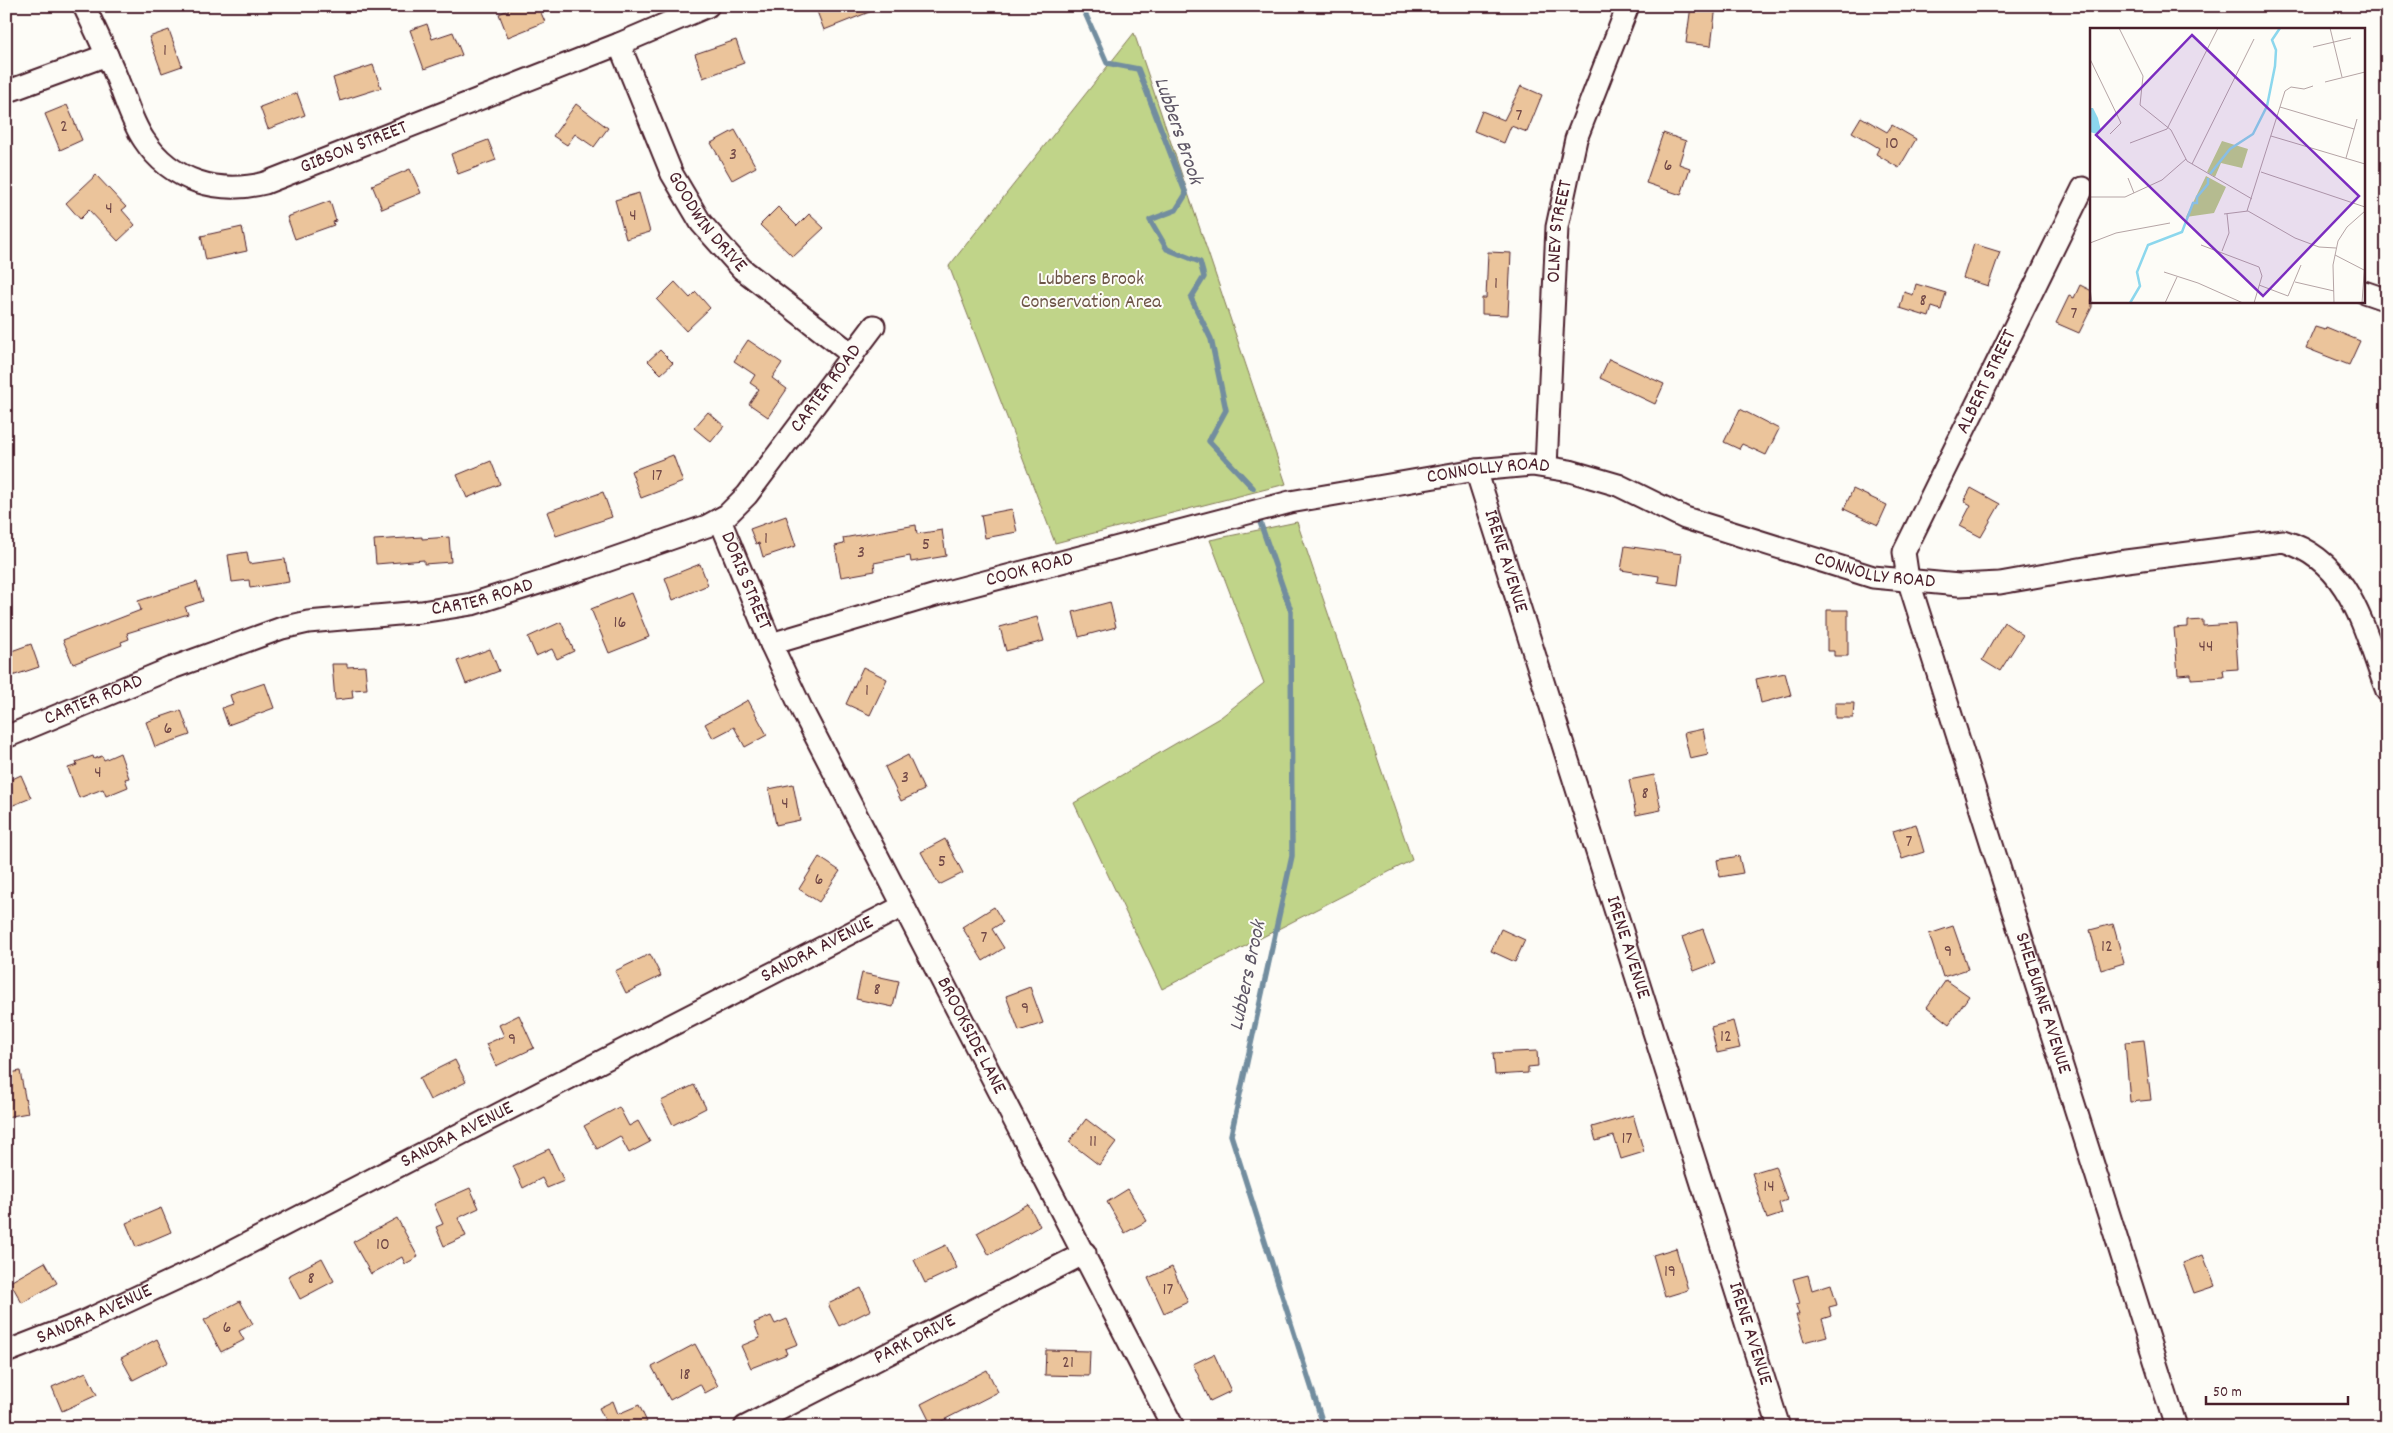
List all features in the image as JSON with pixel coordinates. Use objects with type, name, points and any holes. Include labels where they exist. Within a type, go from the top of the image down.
[{"type":"street","name":"GIBSON STREET","points":[[84,6],[139,131],[163,163],[182,176],[207,185],[247,188],[265,183],[619,44],[708,6]]},
{"type":"street","name":"OLNEY STREET","points":[[1546,467],[1557,227],[1576,139],[1628,6]]},
{"type":"street","name":"GOODWIN DRIVE","points":[[619,44],[672,174],[701,223],[742,269],[853,355]]},
{"type":"street","points":[[6,92],[107,55]]},
{"type":"street","name":"ALBERT STREET","points":[[1908,579],[1904,552],[2083,188]]},
{"type":"street","points":[[2366,293],[2387,300]]},
{"type":"street","name":"CARTER ROAD","points":[[6,737],[172,668],[282,628],[308,622],[421,612],[472,604],[586,568],[692,532],[720,520],[747,495],[874,326]]},
{"type":"street","name":"CONNOLLY ROAD","points":[[1290,502],[1476,470],[1532,464],[1570,471],[1618,485],[1685,518],[1873,577],[1960,585],[2000,583],[2119,562],[2283,541],[2297,545],[2312,554],[2339,578],[2351,599],[2387,691]]},
{"type":"street","name":"IRENE AVENUE","points":[[1476,470],[1779,1427]]},
{"type":"street","name":"COOK ROAD","points":[[770,644],[939,594],[1290,502]]},
{"type":"street","name":"DORIS STREET","points":[[720,520],[770,644]]},
{"type":"street","name":"SHELBURNE AVENUE","points":[[1908,579],[2176,1427]]},
{"type":"street","name":"BROOKSIDE LANE","points":[[770,644],[803,712],[1173,1427]]},
{"type":"street","name":"SANDRA AVENUE","points":[[6,1352],[83,1322],[208,1264],[903,906]]},
{"type":"street","name":"PARK DRIVE","points":[[745,1427],[1084,1253]]},
{"type":"green space","name":"Lubbers Brook Conservation Area","points":[[1134,33],[1286,484],[1055,543],[949,266]]},
{"type":"green space","points":[[1297,522],[1412,860],[1162,989],[1074,803],[1221,717],[1264,683],[1210,540]]},
{"type":"building","points":[[516,6],[538,6],[545,22],[508,37],[499,14]]},
{"type":"building","points":[[815,6],[882,6],[882,7],[824,30]]},
{"type":"building","points":[[1691,6],[1716,6],[1711,46],[1686,43]]},
{"type":"building","points":[[427,24],[432,39],[453,32],[462,55],[424,69],[410,30]]},
{"type":"building","points":[[169,30],[182,66],[162,73],[149,37]]},
{"type":"building","points":[[736,40],[744,63],[703,78],[695,54]]},
{"type":"building","points":[[373,65],[381,88],[340,101],[333,78]]},
{"type":"building","points":[[1521,86],[1542,95],[1527,132],[1511,126],[1504,143],[1474,131],[1482,111],[1504,120]]},
{"type":"building","points":[[297,93],[305,115],[268,129],[260,107]]},
{"type":"building","points":[[576,104],[608,128],[594,147],[575,134],[567,145],[553,136]]},
{"type":"building","points":[[67,105],[82,140],[60,150],[45,114]]},
{"type":"building","points":[[1861,117],[1887,132],[1892,125],[1916,139],[1899,168],[1876,154],[1879,148],[1852,132]]},
{"type":"building","points":[[735,130],[756,167],[732,180],[711,143]]},
{"type":"building","points":[[1663,133],[1686,141],[1679,164],[1690,168],[1681,195],[1646,183]]},
{"type":"building","points":[[488,140],[496,160],[458,174],[451,154]]},
{"type":"building","points":[[410,169],[421,193],[382,209],[372,185]]},
{"type":"building","points":[[96,175],[126,207],[122,210],[135,225],[118,241],[89,210],[80,219],[66,203]]},
{"type":"building","points":[[639,193],[650,232],[626,239],[615,200]]},
{"type":"building","points":[[330,201],[336,221],[333,222],[334,225],[295,239],[287,217]]},
{"type":"building","points":[[778,207],[797,226],[809,214],[824,228],[793,257],[760,225]]},
{"type":"building","points":[[242,227],[247,251],[206,260],[201,236]]},
{"type":"building","points":[[1974,244],[2000,252],[1988,286],[1963,278]]},
{"type":"building","points":[[1488,252],[1511,253],[1508,315],[1482,314],[1482,298],[1486,298]]},
{"type":"building","points":[[675,282],[690,298],[696,292],[710,308],[686,331],[657,300]]},
{"type":"building","points":[[1916,284],[1946,293],[1941,310],[1932,307],[1929,317],[1900,308],[1904,292],[1913,295]]},
{"type":"building","points":[[2080,285],[2090,290],[2092,307],[2079,333],[2056,323],[2069,296],[2074,298]]},
{"type":"building","points":[[2315,327],[2325,330],[2326,327],[2360,341],[2349,365],[2306,348]]},
{"type":"building","points":[[748,340],[782,363],[772,378],[787,389],[768,417],[749,404],[759,389],[750,383],[755,375],[734,361]]},
{"type":"building","points":[[660,350],[673,363],[661,374],[648,361]]},
{"type":"building","points":[[1609,359],[1664,384],[1655,404],[1600,378]]},
{"type":"building","points":[[1740,409],[1779,429],[1766,455],[1742,444],[1739,449],[1724,442]]},
{"type":"building","points":[[708,412],[724,426],[711,442],[694,428]]},
{"type":"building","points":[[673,455],[683,482],[641,498],[631,471]]},
{"type":"building","points":[[491,461],[500,484],[467,498],[457,475]]},
{"type":"building","points":[[1971,488],[2000,504],[1981,537],[1960,526],[1971,505],[1964,501]]},
{"type":"building","points":[[1853,489],[1887,505],[1878,525],[1844,509]]},
{"type":"building","points":[[603,492],[612,517],[556,536],[547,512]]},
{"type":"building","points":[[1012,509],[1017,532],[985,538],[981,515]]},
{"type":"building","points":[[786,516],[796,546],[763,557],[759,543],[756,544],[750,529]]},
{"type":"building","points":[[916,525],[917,534],[942,530],[946,556],[911,562],[910,556],[874,563],[875,571],[841,577],[835,546],[844,544],[843,538]]},
{"type":"building","points":[[422,537],[422,539],[449,537],[451,562],[424,564],[424,560],[376,564],[374,540]]},
{"type":"building","points":[[1625,546],[1682,554],[1678,585],[1658,582],[1659,576],[1621,570]]},
{"type":"building","points":[[247,552],[249,564],[285,559],[289,582],[250,588],[249,580],[232,582],[228,555]]},
{"type":"building","points":[[700,564],[708,585],[673,600],[665,578]]},
{"type":"building","points":[[197,582],[203,601],[185,607],[188,614],[127,633],[129,639],[121,642],[122,645],[73,664],[63,640],[141,610],[138,601]]},
{"type":"building","points":[[631,593],[649,637],[609,653],[591,609]]},
{"type":"building","points":[[1110,602],[1116,627],[1079,637],[1073,612]]},
{"type":"building","points":[[1827,610],[1848,610],[1848,656],[1834,656],[1834,651],[1827,651]]},
{"type":"building","points":[[1037,617],[1044,641],[1006,651],[1000,627]]},
{"type":"building","points":[[2203,620],[2203,626],[2235,624],[2238,669],[2223,670],[2224,677],[2191,679],[2191,674],[2178,675],[2174,628],[2188,627],[2188,621]]},
{"type":"building","points":[[561,622],[574,651],[557,659],[552,649],[536,656],[528,637]]},
{"type":"building","points":[[2004,622],[2023,635],[2000,671],[1982,660]]},
{"type":"building","points":[[31,644],[39,667],[6,678],[6,653]]},
{"type":"building","points":[[490,649],[499,671],[466,684],[457,661]]},
{"type":"building","points":[[332,664],[347,664],[347,667],[365,666],[367,689],[352,690],[353,698],[335,700]]},
{"type":"building","points":[[863,667],[887,679],[870,715],[846,704]]},
{"type":"building","points":[[1785,673],[1791,695],[1761,703],[1756,679]]},
{"type":"building","points":[[265,683],[274,708],[228,725],[222,708],[233,704],[230,695]]},
{"type":"building","points":[[748,700],[767,735],[745,747],[734,727],[713,738],[705,724]]},
{"type":"building","points":[[1835,703],[1854,703],[1853,718],[1835,718]]},
{"type":"building","points":[[181,710],[190,735],[155,747],[146,722]]},
{"type":"building","points":[[1703,729],[1708,755],[1690,759],[1684,733]]},
{"type":"building","points":[[120,753],[129,778],[125,779],[128,787],[106,796],[103,789],[79,798],[68,768],[77,765],[76,762],[93,756],[94,759],[102,756],[104,760]]},
{"type":"building","points":[[908,755],[924,790],[901,801],[885,767]]},
{"type":"building","points":[[21,775],[31,798],[6,808],[6,782]]},
{"type":"building","points":[[1654,775],[1661,810],[1636,815],[1629,780]]},
{"type":"building","points":[[793,784],[800,820],[776,825],[769,789]]},
{"type":"building","points":[[1916,824],[1924,852],[1902,859],[1893,831]]},
{"type":"building","points":[[945,839],[963,873],[939,885],[921,852]]},
{"type":"building","points":[[1739,856],[1743,873],[1720,877],[1717,860]]},
{"type":"building","points":[[819,857],[840,871],[819,902],[799,889]]},
{"type":"building","points":[[994,907],[1003,922],[992,929],[1004,948],[983,961],[962,927]]},
{"type":"building","points":[[2113,924],[2124,963],[2101,970],[2090,930]]},
{"type":"building","points":[[1953,926],[1968,969],[1943,977],[1929,934]]},
{"type":"building","points":[[1501,929],[1525,940],[1515,962],[1491,951]]},
{"type":"building","points":[[1703,929],[1715,963],[1694,971],[1682,937]]},
{"type":"building","points":[[650,954],[661,976],[626,993],[615,971]]},
{"type":"building","points":[[862,973],[899,981],[893,1007],[856,999]]},
{"type":"building","points":[[1946,980],[1969,996],[1949,1024],[1927,1007]]},
{"type":"building","points":[[1030,987],[1043,1023],[1019,1031],[1006,996]]},
{"type":"building","points":[[519,1015],[534,1048],[496,1066],[486,1044],[504,1036],[499,1025]]},
{"type":"building","points":[[1733,1021],[1740,1048],[1717,1053],[1711,1027]]},
{"type":"building","points":[[2144,1040],[2151,1100],[2130,1102],[2125,1042]]},
{"type":"building","points":[[1537,1051],[1538,1066],[1528,1067],[1528,1073],[1495,1075],[1493,1053]]},
{"type":"building","points":[[455,1060],[466,1082],[430,1100],[419,1078]]},
{"type":"building","points":[[20,1071],[28,1113],[6,1117],[6,1074]]},
{"type":"building","points":[[694,1085],[706,1108],[673,1125],[661,1101]]},
{"type":"building","points":[[619,1107],[629,1126],[638,1121],[650,1142],[629,1153],[620,1136],[597,1149],[584,1126]]},
{"type":"building","points":[[1633,1115],[1644,1152],[1621,1159],[1614,1136],[1596,1141],[1592,1127]]},
{"type":"building","points":[[1086,1119],[1116,1142],[1099,1165],[1069,1142]]},
{"type":"building","points":[[549,1149],[564,1181],[547,1188],[542,1178],[523,1188],[513,1166]]},
{"type":"building","points":[[1775,1166],[1787,1200],[1779,1203],[1782,1214],[1767,1219],[1752,1173]]},
{"type":"building","points":[[470,1188],[479,1208],[458,1218],[466,1236],[444,1246],[436,1227],[443,1224],[434,1204]]},
{"type":"building","points":[[1128,1189],[1147,1221],[1125,1233],[1107,1202]]},
{"type":"building","points":[[1028,1204],[1040,1226],[989,1255],[977,1233]]},
{"type":"building","points":[[161,1208],[171,1232],[136,1247],[126,1223]]},
{"type":"building","points":[[397,1218],[418,1257],[405,1264],[402,1257],[371,1274],[353,1242]]},
{"type":"building","points":[[946,1245],[957,1268],[925,1283],[914,1260]]},
{"type":"building","points":[[1676,1248],[1688,1290],[1665,1297],[1653,1255]]},
{"type":"building","points":[[2203,1255],[2215,1286],[2194,1293],[2183,1263]]},
{"type":"building","points":[[322,1258],[334,1281],[300,1299],[288,1276]]},
{"type":"building","points":[[45,1262],[57,1283],[22,1303],[10,1282]]},
{"type":"building","points":[[1172,1267],[1188,1302],[1164,1313],[1148,1278]]},
{"type":"building","points":[[1808,1275],[1812,1290],[1831,1284],[1837,1305],[1829,1307],[1831,1316],[1822,1319],[1827,1336],[1804,1342],[1796,1315],[1799,1315],[1796,1305],[1800,1304],[1793,1279]]},
{"type":"building","points":[[861,1288],[871,1310],[839,1326],[828,1304]]},
{"type":"building","points":[[240,1301],[253,1324],[239,1331],[244,1340],[221,1352],[204,1320]]},
{"type":"building","points":[[771,1316],[775,1324],[787,1319],[798,1344],[785,1349],[787,1354],[751,1368],[741,1346],[760,1338],[754,1323]]},
{"type":"building","points":[[157,1339],[168,1362],[133,1380],[121,1358]]},
{"type":"building","points":[[695,1344],[718,1386],[705,1393],[700,1384],[670,1400],[652,1367]]},
{"type":"building","points":[[1046,1350],[1090,1351],[1089,1376],[1045,1375]]},
{"type":"building","points":[[1214,1354],[1231,1391],[1210,1401],[1193,1364]]},
{"type":"building","points":[[987,1370],[998,1392],[932,1426],[921,1404]]},
{"type":"building","points":[[86,1372],[97,1395],[62,1411],[52,1387]]},
{"type":"building","points":[[613,1401],[618,1414],[639,1405],[647,1422],[637,1427],[591,1427],[605,1420],[599,1408]]},
{"type":"waterway","name":"Lubbers Brook","points":[[1082,6],[1107,63],[1138,69],[1186,194],[1176,210],[1150,220],[1167,249],[1200,262],[1204,277],[1191,298],[1211,339],[1226,410],[1209,441],[1253,488]]},
{"type":"waterway","name":"Lubbers Brook","points":[[1260,522],[1291,611],[1292,856],[1231,1135],[1324,1427]]}]
